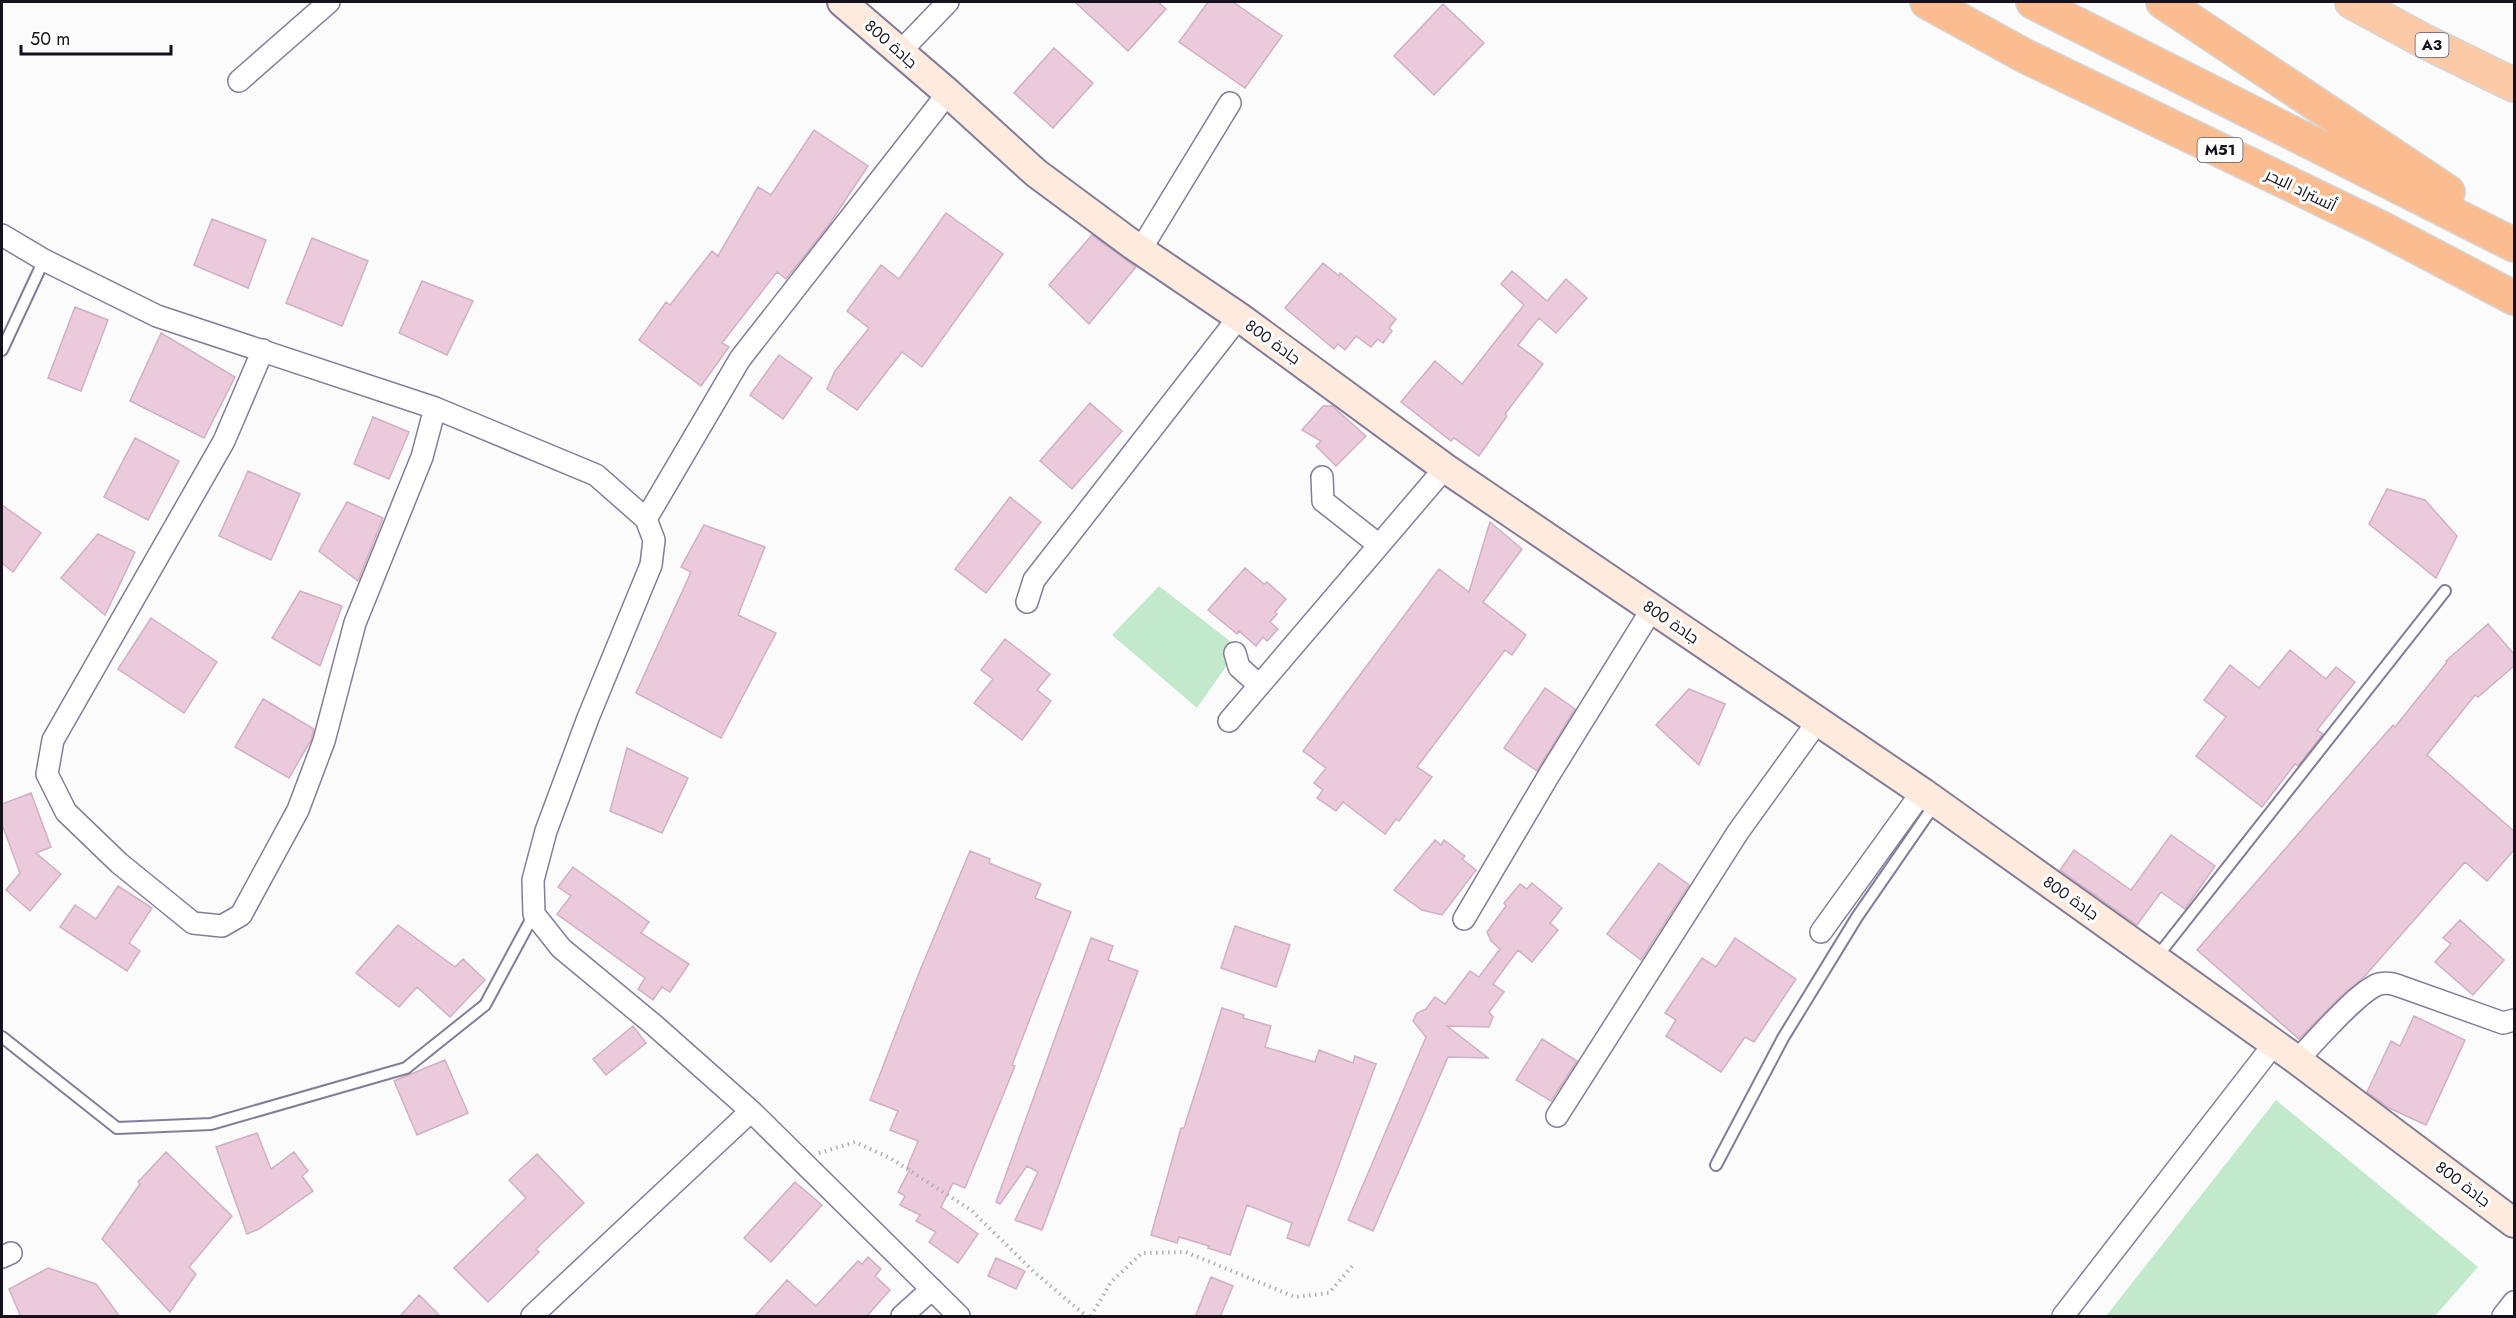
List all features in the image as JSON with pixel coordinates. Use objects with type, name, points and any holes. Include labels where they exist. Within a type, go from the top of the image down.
[{"type":"highway","name":"أتستراد البحر","points":[[1927,2],[2025,56],[2379,227],[2514,298]]},
{"type":"highway","points":[[2033,2],[2514,245]]},
{"type":"highway","points":[[2163,2],[2514,236]]},
{"type":"highway","name":"A3","points":[[2352,2],[2424,41],[2514,85]]},
{"type":"main road","name":"جادة 800","points":[[842,2],[948,93],[1036,173],[1140,249],[1239,317],[1445,468],[1929,797],[2156,958],[2514,1223]]},
{"type":"street","points":[[239,81],[329,2]]},
{"type":"street","points":[[900,52],[948,2]]},
{"type":"street","points":[[646,519],[740,359],[948,93]]},
{"type":"street","points":[[1140,249],[1230,103]]},
{"type":"street","points":[[2,235],[44,260],[158,316],[435,408],[596,475],[646,519],[654,540],[651,565],[588,718],[546,831],[533,880],[534,914],[561,948],[751,1111],[959,1317]]},
{"type":"street","points":[[1026,602],[1034,580],[1239,317]]},
{"type":"street","points":[[263,350],[224,441],[53,740],[47,774],[66,812],[119,863],[193,923],[222,926],[241,915],[298,810],[324,741],[355,623],[422,457],[435,408]]},
{"type":"street","points":[[1229,721],[1445,468]]},
{"type":"street","points":[[1322,477],[1323,501],[1379,545]]},
{"type":"street","points":[[1464,919],[1652,609]]},
{"type":"street","points":[[1235,653],[1239,667],[1259,685]]},
{"type":"street","points":[[1557,1116],[1738,832],[1818,721]]},
{"type":"street","points":[[1821,932],[1929,797]]},
{"type":"street","points":[[2063,1317],[2285,1052],[2355,1002],[2369,989],[2388,983],[2502,1023],[2514,1020]]},
{"type":"street","points":[[532,1317],[751,1111]]},
{"type":"street","points":[[902,1317],[932,1289]]},
{"type":"street","points":[[2503,1317],[2514,1302]]},
{"type":"lane","points":[[2,350],[44,260]]},
{"type":"lane","points":[[2156,958],[2445,591]]},
{"type":"lane","points":[[1716,1165],[1782,1038],[1929,797]]},
{"type":"lane","points":[[2,1036],[117,1128],[211,1124],[406,1068],[484,1005],[534,914]]},
{"type":"path","points":[[813,1155],[855,1142],[890,1158],[971,1210],[1033,1271],[1089,1317],[1111,1282],[1142,1253],[1186,1252],[1295,1297],[1329,1293],[1353,1265]]},
{"type":"green space","points":[[1159,586],[1239,648],[1197,708],[1112,635]]},
{"type":"green space","points":[[2276,1100],[2478,1267],[2435,1316],[2106,1316]]},
{"type":"building","points":[[1075,2],[1158,2],[1166,9],[1128,51]]},
{"type":"building","points":[[1208,2],[1233,2],[1282,36],[1245,88],[1179,42]]},
{"type":"building","points":[[1443,4],[1484,43],[1434,95],[1394,56]]},
{"type":"building","points":[[1054,48],[1093,83],[1053,128],[1014,93]]},
{"type":"building","points":[[814,130],[868,166],[828,226],[786,279],[777,272],[722,343],[729,347],[701,386],[639,340],[666,302],[670,305],[712,251],[718,256],[758,187],[771,195]]},
{"type":"building","points":[[946,213],[1003,254],[922,367],[902,352],[857,410],[827,389],[835,371],[869,328],[847,311],[881,265],[899,279]]},
{"type":"building","points":[[212,219],[266,240],[248,288],[194,265]]},
{"type":"building","points":[[1092,235],[1136,267],[1089,324],[1049,285]]},
{"type":"building","points":[[312,238],[368,261],[342,326],[286,303]]},
{"type":"building","points":[[1323,263],[1339,276],[1340,273],[1396,319],[1389,328],[1392,331],[1383,343],[1378,339],[1371,347],[1356,336],[1345,350],[1338,344],[1334,349],[1285,308]]},
{"type":"building","points":[[1512,271],[1547,301],[1566,279],[1587,298],[1556,333],[1539,318],[1518,345],[1543,364],[1505,414],[1507,416],[1479,456],[1454,438],[1451,441],[1401,402],[1435,361],[1462,384],[1524,305],[1501,284]]},
{"type":"building","points":[[422,281],[473,301],[447,355],[399,333]]},
{"type":"building","points":[[75,307],[108,320],[81,391],[48,378]]},
{"type":"building","points":[[161,333],[235,377],[204,438],[130,401]]},
{"type":"building","points":[[779,355],[812,378],[783,419],[750,395]]},
{"type":"building","points":[[1090,403],[1122,431],[1072,489],[1040,461]]},
{"type":"building","points":[[1323,406],[1332,406],[1366,436],[1336,466],[1316,446],[1321,441],[1302,430]]},
{"type":"building","points":[[373,417],[409,432],[389,479],[354,464]]},
{"type":"building","points":[[135,438],[179,461],[148,520],[104,497]]},
{"type":"building","points":[[248,471],[300,494],[271,560],[219,536]]},
{"type":"building","points":[[2387,489],[2425,500],[2457,536],[2436,578],[2369,524]]},
{"type":"building","points":[[1010,497],[1041,522],[986,593],[955,569]]},
{"type":"building","points":[[347,502],[383,518],[358,581],[319,551]]},
{"type":"building","points":[[2,505],[41,533],[13,572],[2,563]]},
{"type":"building","points":[[1490,522],[1522,549],[1483,602],[1526,635],[1512,655],[1505,650],[1417,767],[1432,777],[1399,821],[1396,819],[1385,834],[1343,802],[1336,811],[1317,798],[1323,790],[1314,783],[1326,768],[1303,751],[1439,569],[1469,592]]},
{"type":"building","points":[[704,525],[765,547],[738,615],[776,633],[721,738],[636,693],[691,572],[681,567]]},
{"type":"building","points":[[98,534],[135,552],[105,615],[61,578]]},
{"type":"building","points":[[1245,568],[1264,584],[1267,582],[1286,599],[1270,622],[1278,629],[1267,641],[1263,637],[1256,646],[1208,610]]},
{"type":"building","points":[[300,591],[342,606],[320,666],[272,638]]},
{"type":"building","points":[[151,618],[217,662],[184,713],[118,669]]},
{"type":"building","points":[[2488,624],[2514,654],[2514,666],[2478,697],[2475,695],[2427,755],[2514,831],[2514,850],[2487,881],[2465,862],[2364,977],[2340,997],[2299,1039],[2197,950],[2393,725],[2395,727],[2446,661]]},
{"type":"building","points":[[1005,639],[1050,674],[1037,690],[1051,701],[1022,740],[974,703],[993,679],[981,670]]},
{"type":"building","points":[[2290,650],[2326,679],[2336,667],[2355,682],[2317,730],[2323,734],[2298,766],[2295,764],[2262,807],[2196,756],[2226,717],[2204,700],[2230,665],[2259,688]]},
{"type":"building","points":[[1545,688],[1575,709],[1537,771],[1504,748]]},
{"type":"building","points":[[1689,689],[1725,704],[1699,765],[1656,725]]},
{"type":"building","points":[[263,699],[314,729],[311,740],[289,778],[235,747]]},
{"type":"building","points":[[627,748],[688,778],[662,833],[610,811]]},
{"type":"building","points":[[31,793],[51,847],[36,853],[61,874],[30,911],[6,890],[20,873],[2,824],[2,804]]},
{"type":"building","points":[[2171,835],[2215,866],[2185,909],[2161,892],[2137,925],[2060,870],[2074,850],[2131,890]]},
{"type":"building","points":[[1435,840],[1441,845],[1444,840],[1465,856],[1462,859],[1476,870],[1442,915],[1422,910],[1394,890]]},
{"type":"building","points":[[970,851],[990,859],[989,863],[1041,884],[1035,898],[1071,912],[1012,1065],[1015,1066],[965,1188],[953,1183],[941,1207],[978,1234],[958,1263],[929,1242],[936,1232],[916,1221],[920,1215],[900,1205],[905,1196],[898,1192],[910,1169],[907,1168],[918,1141],[890,1130],[898,1111],[870,1100],[919,973]]},
{"type":"building","points":[[1659,863],[1689,885],[1641,960],[1607,934]]},
{"type":"building","points":[[573,867],[649,922],[641,933],[689,964],[670,992],[662,987],[653,1000],[638,989],[645,978],[557,914],[571,896],[558,887]]},
{"type":"building","points":[[1532,883],[1562,908],[1550,923],[1558,930],[1532,962],[1518,950],[1493,984],[1504,992],[1489,1012],[1493,1017],[1489,1027],[1447,1026],[1488,1058],[1448,1057],[1373,1231],[1348,1220],[1426,1037],[1413,1021],[1417,1013],[1426,1009],[1435,997],[1445,1004],[1470,971],[1479,977],[1500,949],[1491,941],[1487,932],[1506,906],[1504,903],[1520,884],[1527,889]]},
{"type":"building","points":[[118,886],[152,908],[129,943],[140,951],[127,971],[60,927],[75,905],[96,919]]},
{"type":"building","points":[[2460,920],[2504,960],[2473,995],[2435,962],[2451,944],[2443,938]]},
{"type":"building","points":[[398,925],[455,967],[463,959],[485,980],[450,1017],[417,987],[399,1007],[356,973]]},
{"type":"building","points":[[1235,926],[1290,945],[1276,987],[1221,968]]},
{"type":"building","points":[[1091,938],[1113,946],[1108,960],[1138,971],[1042,1230],[1015,1220],[1038,1172],[1027,1166],[1000,1204],[996,1202]]},
{"type":"building","points":[[1735,938],[1796,979],[1754,1042],[1745,1037],[1721,1072],[1666,1036],[1676,1020],[1665,1013],[1702,958],[1716,967]]},
{"type":"building","points":[[1222,1008],[1244,1015],[1243,1018],[1271,1026],[1265,1047],[1315,1062],[1319,1050],[1353,1063],[1355,1056],[1376,1064],[1309,1246],[1287,1238],[1292,1223],[1247,1205],[1230,1255],[1179,1237],[1177,1243],[1151,1235],[1181,1128],[1184,1128]]},
{"type":"building","points":[[2414,1016],[2465,1040],[2426,1125],[2389,1108],[2367,1092],[2391,1041],[2400,1046]]},
{"type":"building","points":[[633,1026],[646,1043],[606,1075],[593,1059]]},
{"type":"building","points":[[1542,1039],[1577,1061],[1551,1101],[1516,1080]]},
{"type":"building","points":[[445,1060],[468,1113],[417,1135],[394,1081]]},
{"type":"building","points":[[257,1133],[271,1169],[294,1152],[308,1171],[302,1176],[313,1191],[259,1229],[247,1234],[216,1147]]},
{"type":"building","points":[[166,1152],[232,1216],[189,1267],[196,1274],[170,1312],[102,1239],[140,1184],[138,1182]]},
{"type":"building","points":[[537,1154],[584,1203],[536,1249],[539,1252],[488,1302],[454,1268],[526,1198],[509,1180]]},
{"type":"building","points":[[795,1182],[822,1205],[771,1262],[744,1238]]},
{"type":"building","points":[[868,1257],[881,1269],[875,1276],[890,1290],[866,1317],[754,1317],[787,1280],[816,1306],[858,1261],[862,1264]]},
{"type":"building","points":[[996,1258],[1025,1271],[1016,1289],[988,1276]]},
{"type":"building","points":[[48,1268],[96,1284],[120,1317],[21,1317],[9,1289]]},
{"type":"building","points":[[1211,1277],[1233,1286],[1220,1317],[1195,1317]]},
{"type":"building","points":[[419,1295],[441,1317],[399,1317]]}]
